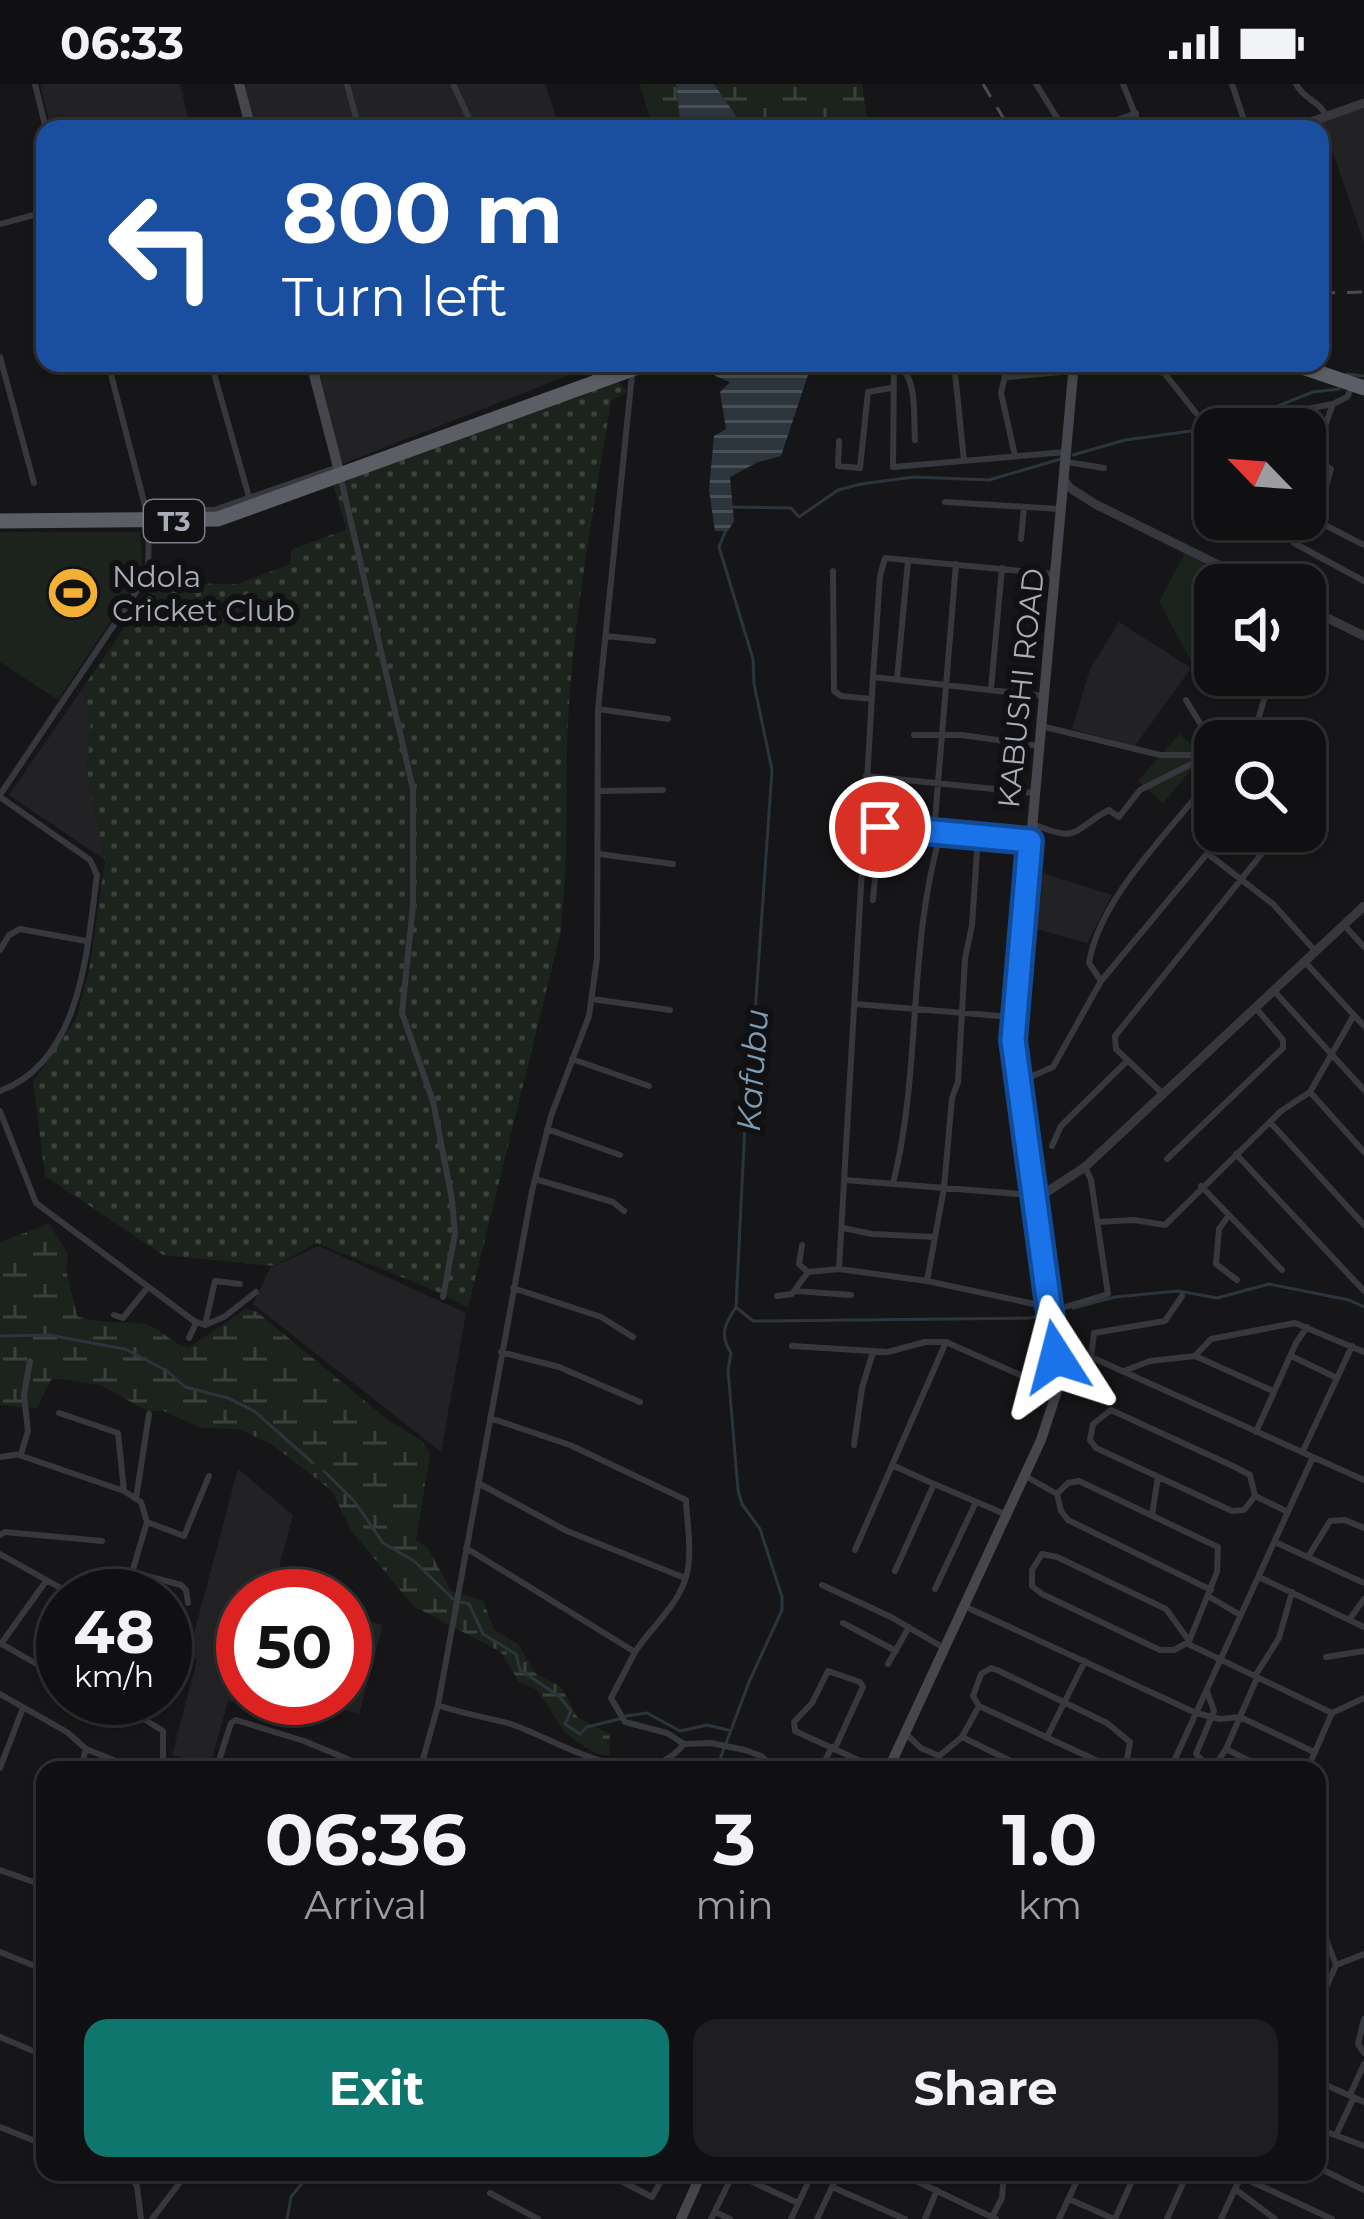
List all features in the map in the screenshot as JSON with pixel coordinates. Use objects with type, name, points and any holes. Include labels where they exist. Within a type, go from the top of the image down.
[{"type":"highway","name":"T3","points":[[0,521],[147,515],[218,519],[339,471],[623,372]]},
{"type":"highway","points":[[1317,372],[1358,386]]},
{"type":"main road","points":[[239,84],[248,120]]},
{"type":"main road","points":[[313,372],[339,471]]},
{"type":"main road","name":"KABUSHI ROAD","points":[[889,1761],[1024,1475],[1057,1391],[1014,1017],[1073,372]]},
{"type":"main road","points":[[681,2219],[698,2181]]},
{"type":"street","points":[[35,84],[44,120]]},
{"type":"street","points":[[347,84],[357,120]]},
{"type":"street","points":[[453,84],[469,120]]},
{"type":"street","points":[[1036,84],[1058,120]]},
{"type":"street","points":[[1123,84],[1138,120]]},
{"type":"street","points":[[1232,84],[1243,120]]},
{"type":"street","points":[[1296,84],[1327,116]]},
{"type":"street","points":[[1316,120],[1364,103]]},
{"type":"street","points":[[1117,120],[1136,113]]},
{"type":"street","points":[[0,224],[36,214]]},
{"type":"street","points":[[0,357],[34,483]]},
{"type":"street","points":[[0,1091],[28,1079],[69,1021],[98,874],[95,866],[0,796],[142,588],[149,569],[147,515],[110,372]]},
{"type":"street","points":[[214,372],[249,497]]},
{"type":"street","points":[[594,372],[598,380]]},
{"type":"street","points":[[423,1761],[438,1706],[535,1179],[547,1129],[592,999],[599,927],[598,709],[640,372]]},
{"type":"street","points":[[894,372],[893,467],[1015,456],[1067,457],[1104,468]]},
{"type":"street","points":[[906,372],[915,440]]},
{"type":"street","points":[[955,372],[964,461]]},
{"type":"street","points":[[1004,372],[1001,393],[1015,456]]},
{"type":"street","points":[[1005,376],[1056,372]]},
{"type":"street","points":[[1160,372],[1194,410]]},
{"type":"street","points":[[1312,408],[1333,404],[1358,386]]},
{"type":"street","points":[[839,440],[838,466],[860,468],[868,392],[891,388]]},
{"type":"street","points":[[1326,422],[1333,404]]},
{"type":"street","points":[[147,515],[214,510],[339,471],[413,789],[412,906],[403,1013],[433,1101],[452,1200],[454,1234],[443,1297]]},
{"type":"street","points":[[1065,481],[1095,504],[1216,564]]},
{"type":"street","points":[[945,502],[1024,508],[1063,502],[1095,504]]},
{"type":"street","points":[[1021,538],[1024,508]]},
{"type":"street","points":[[1326,526],[1364,545]]},
{"type":"street","points":[[1292,540],[1364,581]]},
{"type":"street","points":[[839,1269],[882,564],[885,558],[1056,574]]},
{"type":"street","points":[[897,679],[908,561]]},
{"type":"street","points":[[892,1184],[910,1092],[923,905],[938,832],[956,564]]},
{"type":"street","points":[[991,689],[1002,567]]},
{"type":"street","points":[[833,571],[834,692],[872,699]]},
{"type":"street","points":[[1326,617],[1364,637]]},
{"type":"street","points":[[605,636],[653,641]]},
{"type":"street","points":[[873,677],[1044,696]]},
{"type":"street","points":[[1256,720],[1264,696]]},
{"type":"street","points":[[1186,700],[1198,720]]},
{"type":"street","points":[[598,709],[668,719]]},
{"type":"street","points":[[1041,726],[1141,751],[1194,756]]},
{"type":"street","points":[[914,735],[1039,746]]},
{"type":"street","points":[[1032,824],[1058,836],[1070,836],[1108,810],[1119,817],[1140,790],[1194,763]]},
{"type":"street","points":[[866,776],[1034,793]]},
{"type":"street","points":[[600,791],[664,790]]},
{"type":"street","points":[[1102,981],[1089,963],[1093,940],[1109,908],[1194,799]]},
{"type":"street","points":[[864,825],[1030,841]]},
{"type":"street","points":[[873,900],[880,827]]},
{"type":"street","points":[[927,1281],[959,1069],[978,836]]},
{"type":"street","points":[[1162,1094],[1113,1044],[1115,1036],[1263,852]]},
{"type":"street","points":[[599,854],[673,864]]},
{"type":"street","points":[[1018,1082],[1053,1066],[1102,981],[1208,854],[1273,904],[1316,952]]},
{"type":"street","points":[[845,1180],[1033,1198],[1085,1167],[1364,906]]},
{"type":"street","points":[[1344,926],[1364,947]]},
{"type":"street","points":[[0,950],[17,929],[86,941]]},
{"type":"street","points":[[1305,962],[1364,1025]]},
{"type":"street","points":[[1274,992],[1364,1090]]},
{"type":"street","points":[[592,999],[670,1010]]},
{"type":"street","points":[[855,1004],[1014,1017]]},
{"type":"street","points":[[1167,1159],[1283,1048],[1282,1040],[1255,1007]]},
{"type":"street","points":[[1097,1222],[1134,1220],[1162,1227],[1236,1154],[1310,1092],[1354,1015]]},
{"type":"street","points":[[572,1059],[649,1086]]},
{"type":"street","points":[[1052,1146],[1060,1126],[1127,1061]]},
{"type":"street","points":[[1310,1092],[1364,1152]]},
{"type":"street","points":[[0,1111],[36,1203],[201,1324]]},
{"type":"street","points":[[1270,1123],[1364,1225]]},
{"type":"street","points":[[547,1129],[620,1155]]},
{"type":"street","points":[[1236,1154],[1364,1291]]},
{"type":"street","points":[[802,1245],[799,1264],[808,1272],[839,1269],[927,1281],[1048,1312],[1108,1294],[1085,1167]]},
{"type":"street","points":[[535,1179],[613,1202],[624,1211]]},
{"type":"street","points":[[1201,1186],[1282,1270]]},
{"type":"street","points":[[1229,1215],[1217,1238],[1216,1264],[1237,1280]]},
{"type":"street","points":[[843,1228],[935,1238]]},
{"type":"street","points":[[796,1291],[808,1272]]},
{"type":"street","points":[[189,1338],[201,1324],[215,1281],[240,1284]]},
{"type":"street","points":[[114,1315],[126,1316],[148,1287]]},
{"type":"street","points":[[513,1288],[601,1317],[633,1337]]},
{"type":"street","points":[[777,1296],[796,1291],[851,1295]]},
{"type":"street","points":[[201,1324],[224,1317],[256,1292]]},
{"type":"street","points":[[1091,1357],[1094,1334],[1166,1321],[1182,1296]]},
{"type":"street","points":[[1195,1356],[1211,1339],[1295,1323],[1364,1352]]},
{"type":"street","points":[[1256,1432],[1309,1326]]},
{"type":"street","points":[[1052,1334],[1080,1352],[1364,1480]]},
{"type":"street","points":[[855,1550],[946,1342]]},
{"type":"street","points":[[792,1346],[888,1352],[946,1342],[1057,1391]]},
{"type":"street","points":[[1302,1452],[1352,1346]]},
{"type":"street","points":[[501,1352],[559,1367],[640,1402]]},
{"type":"street","points":[[854,1445],[873,1352]]},
{"type":"street","points":[[1056,1357],[1080,1352]]},
{"type":"street","points":[[1124,1371],[1150,1361],[1195,1356],[1273,1391]]},
{"type":"street","points":[[1291,1356],[1335,1377]]},
{"type":"street","points":[[19,1455],[28,1432],[24,1396],[30,1361]]},
{"type":"street","points":[[1115,1411],[1250,1475],[1255,1496],[1244,1510],[1236,1512],[1092,1445],[1091,1429],[1100,1414],[1115,1411]]},
{"type":"street","points":[[59,1413],[118,1433],[124,1492]]},
{"type":"street","points":[[136,1499],[149,1414]]},
{"type":"street","points":[[490,1418],[570,1445],[603,1464],[682,1496],[687,1503],[690,1538],[685,1579],[668,1611],[634,1652],[614,1690],[613,1706],[625,1722],[667,1733],[683,1744],[713,1743],[745,1750],[766,1761]]},
{"type":"street","points":[[0,1457],[19,1455],[136,1499],[145,1508],[147,1522],[133,1569]]},
{"type":"street","points":[[1174,1761],[1313,1457]]},
{"type":"street","points":[[892,1465],[1005,1514]]},
{"type":"street","points":[[1024,1475],[1058,1494]]},
{"type":"street","points":[[147,1522],[184,1536],[209,1476]]},
{"type":"street","points":[[1152,1515],[1158,1477]]},
{"type":"street","points":[[1058,1494],[1068,1483],[1079,1481],[1218,1547],[1220,1559],[1187,1641],[1174,1650],[1160,1650],[1042,1594],[1032,1586],[1036,1559],[1045,1554],[1166,1609],[1187,1641],[1332,1713]]},
{"type":"street","points":[[478,1484],[550,1523],[685,1579]]},
{"type":"street","points":[[895,1571],[934,1484]]},
{"type":"street","points":[[1058,1494],[1068,1520],[1209,1593],[1240,1615]]},
{"type":"street","points":[[1255,1496],[1288,1512]]},
{"type":"street","points":[[934,1589],[976,1502]]},
{"type":"street","points":[[1308,1557],[1330,1521],[1345,1520],[1364,1528]]},
{"type":"street","points":[[0,1535],[55,1534],[102,1541]]},
{"type":"street","points":[[1274,1542],[1364,1583]]},
{"type":"street","points":[[466,1548],[634,1652]]},
{"type":"street","points":[[0,1554],[36,1575]]},
{"type":"street","points":[[1258,1576],[1364,1627]]},
{"type":"street","points":[[822,1585],[944,1648]]},
{"type":"street","points":[[1218,1761],[1279,1637],[1292,1592]]},
{"type":"street","points":[[36,1595],[1,1643],[36,1663]]},
{"type":"street","points":[[1348,1620],[1364,1599]]},
{"type":"street","points":[[964,1606],[1196,1712],[1211,1718],[1240,1717],[1314,1752]]},
{"type":"street","points":[[843,1623],[896,1651]]},
{"type":"street","points":[[888,1664],[908,1627]]},
{"type":"street","points":[[1326,1657],[1364,1651]]},
{"type":"street","points":[[1047,1737],[1084,1661]]},
{"type":"street","points":[[1101,1761],[979,1706],[973,1696],[978,1680],[991,1668],[1064,1701],[1127,1738],[1131,1747],[1125,1761]]},
{"type":"street","points":[[825,1761],[833,1748],[863,1687],[829,1671],[794,1727],[833,1748],[863,1761]]},
{"type":"street","points":[[1203,1761],[1196,1754],[1211,1718],[1213,1702],[1207,1690]]},
{"type":"street","points":[[0,1694],[67,1732],[86,1749],[116,1761]]},
{"type":"street","points":[[1310,1761],[1332,1713],[1364,1698]]},
{"type":"street","points":[[438,1706],[520,1727],[602,1761]]},
{"type":"street","points":[[939,1756],[962,1737],[979,1706]]},
{"type":"street","points":[[0,1768],[23,1708]]},
{"type":"street","points":[[219,1761],[236,1720],[352,1761]]},
{"type":"street","points":[[155,1725],[163,1730],[163,1761]]},
{"type":"street","points":[[905,1733],[939,1756]]},
{"type":"street","points":[[962,1737],[1011,1761]]},
{"type":"street","points":[[658,1761],[683,1744]]},
{"type":"street","points":[[83,1761],[86,1749]]},
{"type":"street","points":[[1226,1749],[1249,1761]]},
{"type":"street","points":[[939,1756],[939,1761]]},
{"type":"street","points":[[0,1870],[36,1883]]},
{"type":"street","points":[[1326,1939],[1336,1965]]},
{"type":"street","points":[[0,1952],[36,1966]]},
{"type":"street","points":[[1326,1988],[1336,1965],[1364,1954]]},
{"type":"street","points":[[1364,2019],[1358,2044],[1364,2053]]},
{"type":"street","points":[[0,2037],[36,2052]]},
{"type":"street","points":[[1336,2135],[1364,2064]]},
{"type":"street","points":[[1326,2084],[1364,2102]]},
{"type":"street","points":[[0,2127],[36,2142]]},
{"type":"street","points":[[1326,2134],[1364,2146]]},
{"type":"street","points":[[1326,2171],[1364,2190]]},
{"type":"street","points":[[131,2181],[142,2203],[141,2219]]},
{"type":"street","points":[[152,2219],[181,2181]]},
{"type":"street","points":[[620,2181],[652,2198],[663,2181]]},
{"type":"street","points":[[729,2181],[713,2216],[730,2219]]},
{"type":"street","points":[[750,2181],[798,2203]]},
{"type":"street","points":[[791,2219],[809,2181]]},
{"type":"street","points":[[817,2219],[834,2181]]},
{"type":"street","points":[[918,2181],[994,2218],[1003,2181]]},
{"type":"street","points":[[1059,2219],[1078,2181]]},
{"type":"street","points":[[1069,2199],[1115,2219],[1132,2181]]},
{"type":"street","points":[[1167,2219],[1184,2181]]},
{"type":"street","points":[[1222,2219],[1239,2181]]},
{"type":"street","points":[[1256,2181],[1332,2219]]},
{"type":"street","points":[[832,2187],[905,2219]]},
{"type":"street","points":[[1235,2189],[1275,2219]]},
{"type":"street","points":[[925,2219],[937,2190]]},
{"type":"street","points":[[490,2193],[538,2219]]},
{"type":"street","points":[[973,2219],[978,2210]]},
{"type":"shaded area","points":[[40,84],[180,84],[189,120],[49,120]]},
{"type":"shaded area","points":[[242,84],[545,84],[557,120],[252,120]]},
{"type":"shaded area","points":[[676,84],[714,84],[740,120],[680,120]]},
{"type":"shaded area","points":[[1364,105],[1364,242],[1329,142],[1329,120],[1321,119]]},
{"type":"shaded area","points":[[316,372],[577,372],[340,465]]},
{"type":"shaded area","points":[[714,372],[809,372],[781,456],[730,477],[734,521],[728,531],[715,531],[709,490],[714,436],[726,429],[720,392],[730,382]]},
{"type":"shaded area","points":[[1119,622],[1191,668],[1135,746],[1072,729],[1090,669]]},
{"type":"shaded area","points":[[82,689],[91,720],[87,771],[105,860],[9,795]]},
{"type":"shaded area","points":[[1036,871],[1112,895],[1087,943],[1033,928]]},
{"type":"shaded area","points":[[319,1246],[466,1313],[441,1452],[253,1304],[270,1268]]},
{"type":"shaded area","points":[[238,1469],[293,1515],[279,1569],[216,1569],[216,1725],[221,1725],[211,1761],[172,1755],[180,1725],[192,1725],[197,1660],[192,1658],[192,1641]]},
{"type":"shaded area","points":[[372,1622],[383,1625],[372,1666]]},
{"type":"green space","points":[[640,84],[676,84],[680,120],[650,120]]},
{"type":"green space","points":[[714,84],[862,84],[868,120],[740,120]]},
{"type":"green space","points":[[614,381],[627,392],[611,401],[572,666],[560,935],[468,1308],[317,1243],[274,1266],[163,1255],[45,1176],[33,1082],[76,1019],[89,971],[105,860],[87,771],[91,720],[82,689],[155,583],[237,584],[291,564],[291,550],[347,529],[332,482]]},
{"type":"green space","name":"Ndola Cricket Club","points":[[0,532],[140,532],[143,572],[58,700],[0,662]]},
{"type":"green space","points":[[1185,553],[1204,564],[1194,564],[1194,666],[1159,602]]},
{"type":"green space","points":[[1179,734],[1194,747],[1194,767],[1163,803],[1138,781]]},
{"type":"green space","points":[[49,1224],[68,1254],[66,1270],[77,1316],[148,1325],[188,1348],[246,1309],[257,1312],[389,1421],[422,1441],[430,1454],[416,1540],[428,1548],[451,1591],[483,1600],[494,1630],[518,1644],[536,1674],[561,1687],[578,1718],[610,1734],[609,1755],[597,1754],[566,1734],[537,1690],[519,1682],[501,1652],[413,1606],[351,1530],[332,1491],[270,1443],[238,1429],[201,1428],[164,1411],[147,1411],[101,1385],[52,1378],[37,1408],[0,1405],[0,1242]]},
{"type":"waterway","points":[[1347,374],[1364,376]]},
{"type":"waterway","points":[[1073,455],[1125,440],[1228,426],[1313,392],[1339,389]]},
{"type":"waterway","points":[[728,507],[791,508],[799,517],[838,490],[861,484],[914,477],[989,480],[1061,459]]},
{"type":"waterway","name":"Kafubu","points":[[719,1761],[782,1610],[760,1529],[738,1490],[728,1370],[731,1353],[724,1335],[736,1307],[748,1063],[772,770],[753,659],[719,547],[726,530]]},
{"type":"waterway","points":[[1073,1308],[1115,1297],[1178,1291],[1217,1298],[1269,1284],[1364,1307]]},
{"type":"waterway","points":[[737,1308],[753,1321],[1047,1314]]},
{"type":"waterway","points":[[0,1336],[49,1335],[125,1349],[167,1371],[185,1387],[228,1398],[254,1411],[313,1463]]},
{"type":"waterway","points":[[324,1471],[355,1502],[383,1543],[414,1561],[453,1599]]},
{"type":"waterway","points":[[461,1602],[469,1604],[483,1634],[516,1654],[520,1670],[559,1696],[571,1711],[565,1724],[580,1734],[587,1727],[619,1719]]},
{"type":"waterway","points":[[626,1716],[647,1713],[680,1731],[707,1725],[728,1730]]},
{"type":"waterway","name":"Kafubu","points":[[287,2219],[291,2197],[304,2181]]},
{"type":"railway","points":[[983,84],[1005,120]]},
{"type":"railway","points":[[1329,293],[1364,292]]},
{"type":"place","name":"Ndola Cricket Club","points":[[73,593]]},
{"type":"route","points":[[880,827],[1030,841],[1013,1040],[1056,1357]]}]
